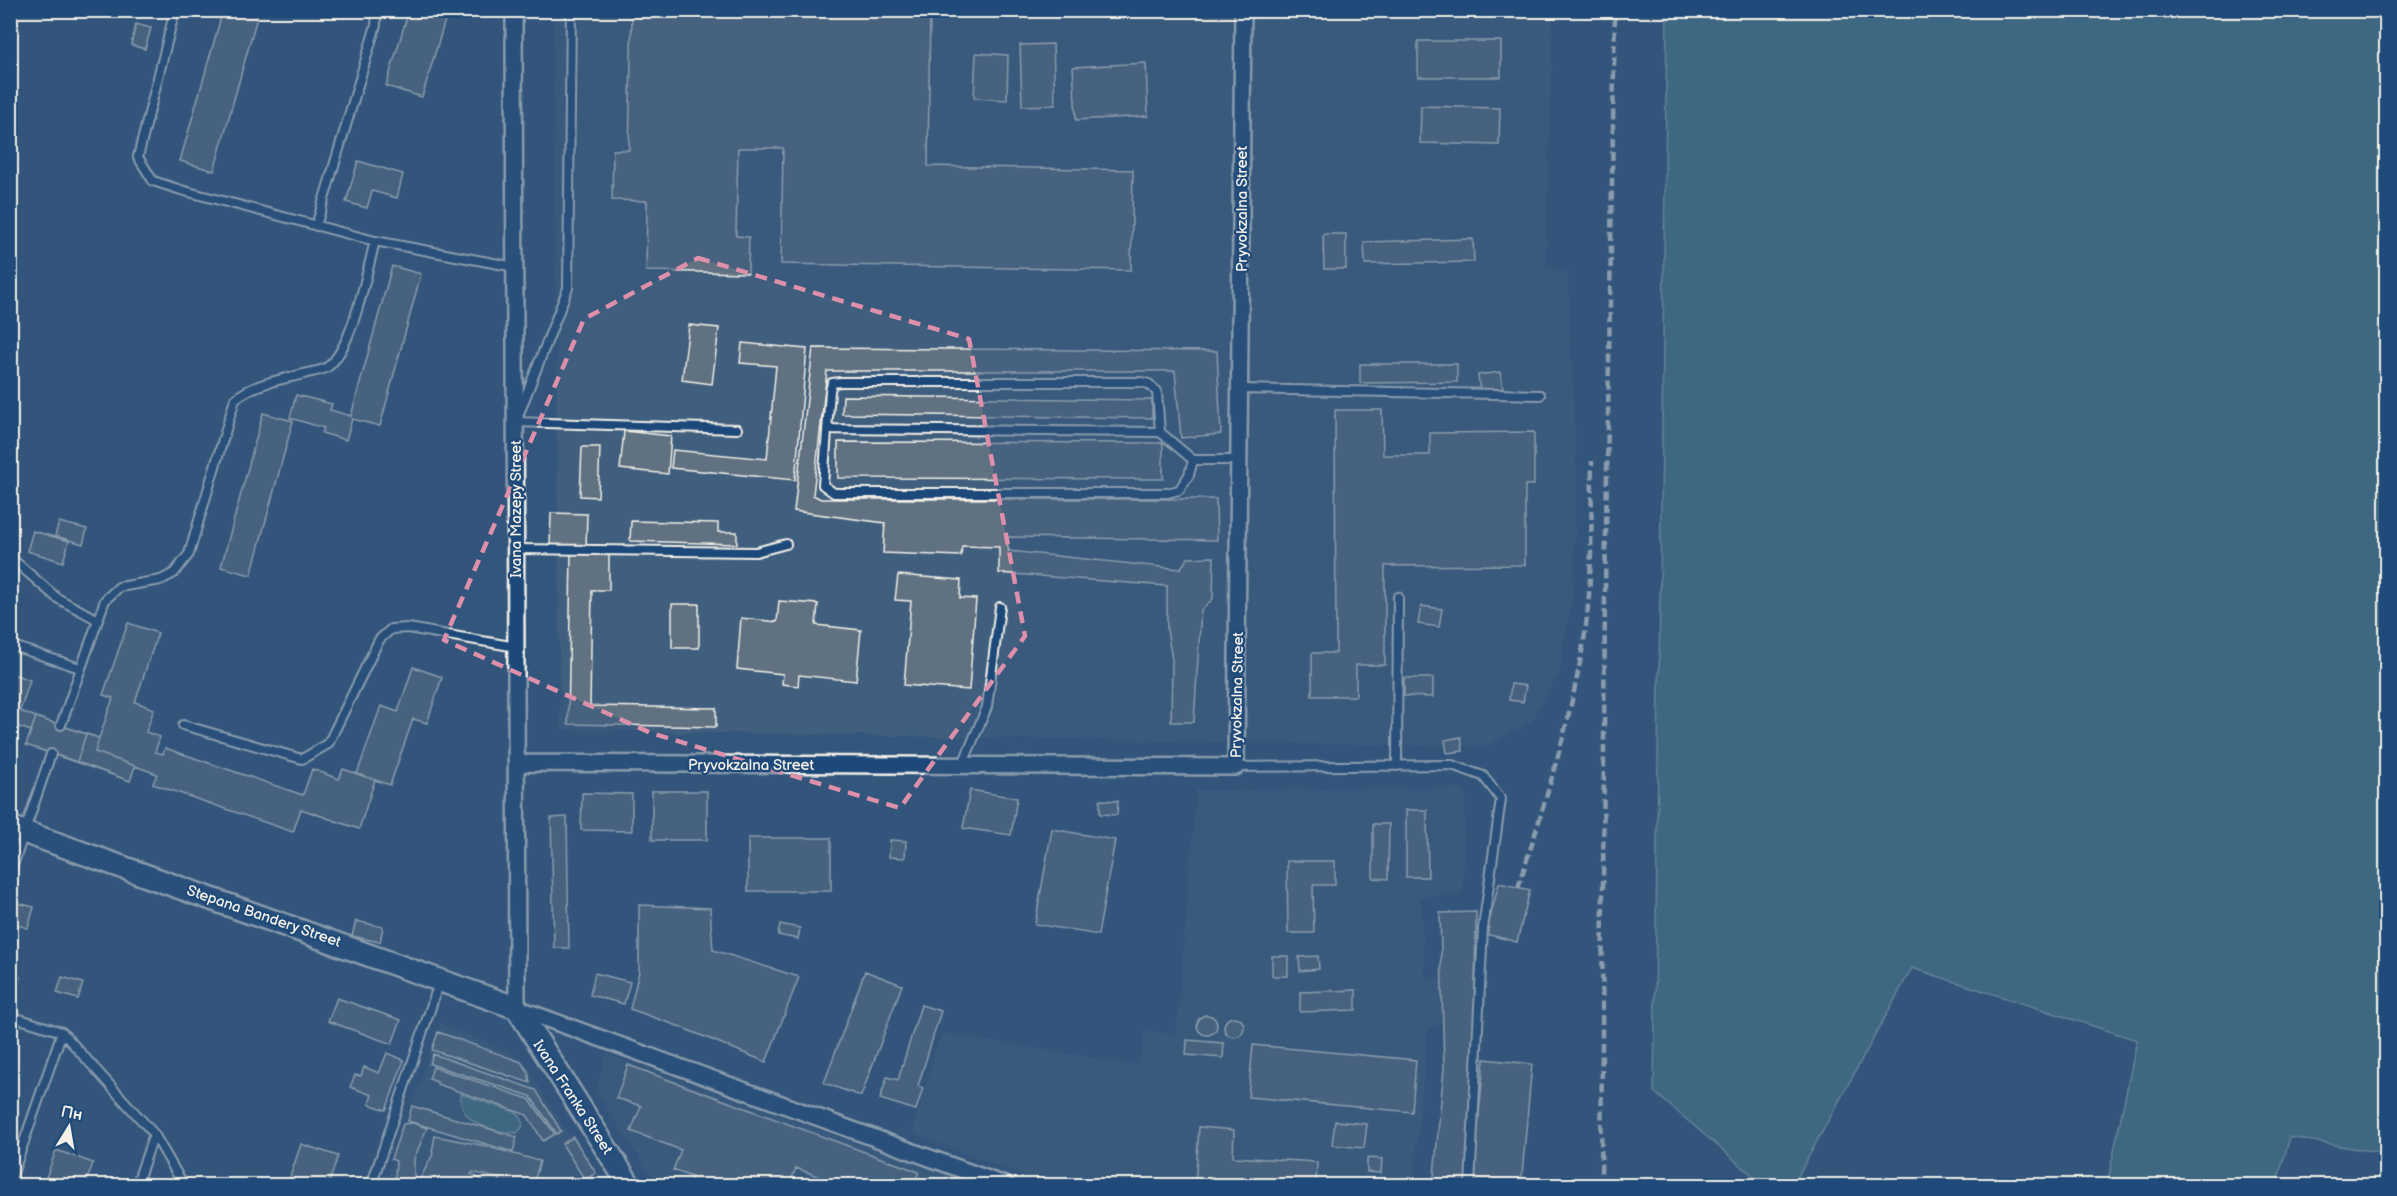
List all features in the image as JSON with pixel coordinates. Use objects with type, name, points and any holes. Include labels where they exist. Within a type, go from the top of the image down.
[{"type":"street","name":"Ivana Mazepy Street","points":[[514,10],[517,1008]]},
{"type":"street","name":"Pryvokzalna Street","points":[[517,763],[1236,767],[1244,10]]},
{"type":"street","name":"Stepana Bandery Street","points":[[17,829],[517,1008]]},
{"type":"street","name":"Ivana Franka Street","points":[[517,1008],[630,1185]]},
{"type":"street","points":[[517,1008],[1007,1185]]},
{"type":"lane","points":[[175,10],[138,157],[153,181],[375,241],[515,267]]},
{"type":"lane","points":[[316,226],[376,26],[377,10]]},
{"type":"lane","points":[[571,10],[568,288],[515,422],[737,429]]},
{"type":"lane","points":[[61,725],[105,600],[119,587],[161,580],[174,573],[189,554],[235,399],[244,391],[259,385],[326,368],[339,355],[348,338],[375,241]]},
{"type":"lane","points":[[1160,432],[1157,392],[1149,384],[1141,382],[832,383],[823,485],[834,493],[1167,493],[1179,490],[1189,475],[1193,460]]},
{"type":"lane","points":[[1240,389],[1540,395]]},
{"type":"lane","points":[[827,429],[1160,432],[1193,460],[1240,459]]},
{"type":"lane","points":[[516,549],[756,552],[786,544]]},
{"type":"lane","points":[[10,557],[57,598],[98,620]]},
{"type":"lane","points":[[1398,597],[1398,766]]},
{"type":"lane","points":[[962,766],[987,707],[1000,607]]},
{"type":"lane","points":[[183,725],[302,759],[328,744],[379,640],[391,628],[408,628],[516,647]]},
{"type":"lane","points":[[10,645],[80,668]]},
{"type":"lane","points":[[10,874],[17,829],[51,754]]},
{"type":"lane","points":[[1236,767],[1452,765],[1483,776],[1501,798],[1483,928],[1470,1185]]},
{"type":"lane","points":[[371,1185],[440,979]]},
{"type":"lane","points":[[10,1016],[62,1032],[154,1134],[184,1185]]},
{"type":"lane","points":[[10,1182],[62,1032]]},
{"type":"lane","points":[[136,1185],[154,1134]]},
{"type":"highlighted area","points":[[698,258],[969,339],[1025,636],[900,808],[651,733],[444,640],[584,319]]},
{"type":"shaded area","points":[[553,11],[1553,11],[1546,268],[1568,271],[1577,481],[1573,591],[1559,674],[1531,722],[1485,747],[560,730]]},
{"type":"shaded area","points":[[1466,788],[1463,893],[1421,897],[1425,977],[1445,980],[1444,1021],[1428,1030],[1413,1185],[1047,1185],[912,1133],[941,1033],[1138,1065],[1145,1030],[1176,1035],[1196,790]]},
{"type":"shaded area","points":[[440,1023],[521,1057],[600,1185],[384,1186]]},
{"type":"shaded area","points":[[606,1054],[950,1176],[947,1186],[817,1185],[797,1178],[793,1185],[657,1185],[595,1091]]},
{"type":"green space","points":[[1667,11],[2386,11],[2386,1154],[2290,1137],[2276,1185],[2107,1185],[2137,1040],[1912,968],[1793,1185],[1764,1185],[1654,1092]]},
{"type":"green space","points":[[461,1094],[515,1112],[520,1116],[523,1126],[517,1133],[498,1131],[479,1124],[465,1113]]},
{"type":"building","points":[[223,10],[259,10],[214,171],[180,161]]},
{"type":"building","points":[[409,10],[448,10],[422,97],[386,86]]},
{"type":"building","points":[[632,10],[930,10],[928,166],[1133,170],[1131,270],[781,264],[783,148],[738,148],[736,236],[749,237],[748,273],[646,271],[647,201],[612,200],[613,150],[629,150]]},
{"type":"building","points":[[136,24],[151,28],[145,49],[131,45]]},
{"type":"building","points":[[1418,41],[1501,41],[1501,77],[1418,77]]},
{"type":"building","points":[[1053,44],[1055,105],[1022,106],[1020,45]]},
{"type":"building","points":[[976,53],[1008,55],[1007,100],[974,98]]},
{"type":"building","points":[[1146,63],[1148,116],[1076,120],[1073,67]]},
{"type":"building","points":[[1421,106],[1500,108],[1499,145],[1420,143]]},
{"type":"building","points":[[358,161],[403,174],[397,198],[372,191],[367,208],[346,202]]},
{"type":"building","points":[[1323,234],[1346,234],[1346,269],[1324,269]]},
{"type":"building","points":[[1473,239],[1474,262],[1365,264],[1364,242]]},
{"type":"building","points":[[392,266],[421,274],[380,426],[352,419],[346,440],[322,433],[324,428],[290,418],[296,395],[332,404],[330,410],[351,416]]},
{"type":"building","points":[[689,325],[719,328],[712,384],[682,380]]},
{"type":"building","points":[[742,343],[807,349],[795,480],[671,468],[673,450],[767,459],[776,366],[740,363]]},
{"type":"building","points":[[813,348],[1217,351],[1221,434],[1181,438],[1175,371],[827,371],[813,495],[821,499],[1216,499],[1217,540],[1007,537],[1009,551],[1180,569],[1188,558],[1214,557],[1213,599],[1201,610],[1194,722],[1171,722],[1172,660],[1167,630],[1167,586],[999,573],[999,547],[962,546],[961,556],[883,553],[885,523],[794,511]]},
{"type":"building","points":[[1360,364],[1457,364],[1457,382],[1360,383]]},
{"type":"building","points":[[1500,372],[1503,389],[1480,392],[1478,375]]},
{"type":"building","points":[[843,396],[1152,400],[1152,418],[842,414]]},
{"type":"building","points":[[1335,410],[1382,410],[1383,455],[1430,455],[1430,433],[1534,432],[1534,485],[1525,485],[1525,565],[1385,566],[1385,665],[1356,665],[1356,696],[1312,696],[1312,653],[1336,653]]},
{"type":"building","points":[[263,413],[293,421],[251,575],[221,567]]},
{"type":"building","points":[[624,431],[671,436],[668,474],[620,469]]},
{"type":"building","points":[[838,442],[1163,443],[1163,479],[838,478]]},
{"type":"building","points":[[582,447],[600,447],[598,497],[580,496]]},
{"type":"building","points":[[551,513],[587,514],[586,548],[550,546]]},
{"type":"building","points":[[631,521],[718,523],[718,532],[737,532],[737,544],[630,541]]},
{"type":"building","points":[[59,522],[87,529],[83,544],[55,536]]},
{"type":"building","points":[[33,531],[69,541],[63,562],[27,551]]},
{"type":"building","points":[[571,554],[609,555],[609,590],[592,590],[590,706],[716,708],[716,727],[568,724]]},
{"type":"building","points":[[898,575],[961,580],[960,598],[976,599],[969,690],[904,685],[911,601],[895,600]]},
{"type":"building","points":[[779,601],[818,604],[816,625],[861,630],[856,681],[799,675],[798,686],[782,684],[783,674],[737,669],[741,618],[777,622]]},
{"type":"building","points":[[672,604],[699,604],[699,648],[672,648]]},
{"type":"building","points":[[1421,606],[1442,609],[1439,627],[1418,624]]},
{"type":"building","points":[[128,623],[158,633],[135,702],[154,709],[146,732],[160,737],[155,752],[163,754],[165,748],[303,795],[312,769],[339,779],[343,769],[375,780],[359,829],[301,809],[293,832],[153,784],[157,774],[135,766],[130,781],[26,745],[36,717],[99,738],[113,698],[103,695]]},
{"type":"building","points":[[413,667],[442,677],[427,723],[413,719],[390,785],[357,774],[381,706],[398,712]]},
{"type":"building","points":[[10,673],[30,680],[20,711],[36,717],[31,731],[10,724]]},
{"type":"building","points":[[1404,678],[1433,678],[1433,697],[1404,696]]},
{"type":"building","points":[[1511,684],[1526,686],[1523,702],[1509,700]]},
{"type":"building","points":[[36,717],[86,734],[77,762],[26,745]]},
{"type":"building","points":[[86,734],[99,738],[95,752],[135,766],[130,781],[77,762]]},
{"type":"building","points":[[1461,737],[1463,751],[1447,753],[1445,740]]},
{"type":"building","points":[[970,790],[1017,798],[1011,835],[963,828]]},
{"type":"building","points":[[652,791],[707,791],[707,840],[652,840]]},
{"type":"building","points":[[582,793],[632,794],[632,831],[581,830]]},
{"type":"building","points":[[1100,800],[1118,801],[1117,815],[1100,814]]},
{"type":"building","points":[[1406,810],[1427,810],[1428,877],[1406,877]]},
{"type":"building","points":[[567,817],[569,948],[554,948],[551,818]]},
{"type":"building","points":[[1373,824],[1389,824],[1388,879],[1373,878]]},
{"type":"building","points":[[1052,829],[1115,840],[1098,935],[1035,924]]},
{"type":"building","points":[[748,838],[831,838],[831,891],[748,891]]},
{"type":"building","points":[[890,840],[906,841],[905,858],[889,857]]},
{"type":"building","points":[[1287,861],[1335,861],[1335,885],[1313,885],[1314,933],[1288,933]]},
{"type":"building","points":[[1499,883],[1530,890],[1517,942],[1486,934]]},
{"type":"building","points":[[10,901],[34,907],[28,928],[10,923]]},
{"type":"building","points":[[639,905],[710,908],[713,950],[799,977],[766,1062],[630,1009],[639,972]]},
{"type":"building","points":[[1476,912],[1474,1066],[1468,1186],[1433,1186],[1444,1068],[1440,913]]},
{"type":"building","points":[[356,921],[383,927],[380,942],[352,936]]},
{"type":"building","points":[[780,924],[800,928],[798,939],[778,935]]},
{"type":"building","points":[[1272,956],[1288,956],[1288,976],[1272,976]]},
{"type":"building","points":[[1318,956],[1319,969],[1300,971],[1299,957]]},
{"type":"building","points":[[865,971],[902,985],[861,1096],[824,1083]]},
{"type":"building","points":[[595,973],[630,982],[624,1004],[590,995]]},
{"type":"building","points":[[10,975],[20,977],[14,998],[10,997]]},
{"type":"building","points":[[62,977],[83,983],[78,999],[57,993]]},
{"type":"building","points":[[1356,990],[1356,1010],[1300,1012],[1300,992]]},
{"type":"building","points":[[337,998],[401,1020],[392,1044],[328,1021]]},
{"type":"building","points":[[921,1005],[941,1011],[918,1086],[923,1088],[916,1110],[880,1099],[887,1077],[898,1080]]},
{"type":"building","points":[[1207,1015],[1214,1018],[1217,1025],[1214,1032],[1207,1035],[1200,1032],[1197,1025],[1200,1018]]},
{"type":"building","points":[[1230,1017],[1238,1017],[1244,1023],[1244,1031],[1238,1037],[1230,1037],[1224,1031],[1224,1023]]},
{"type":"building","points":[[438,1032],[521,1062],[528,1071],[530,1083],[432,1050]]},
{"type":"building","points":[[1187,1040],[1224,1043],[1223,1058],[1186,1055]]},
{"type":"building","points":[[1253,1045],[1416,1060],[1412,1112],[1248,1097]]},
{"type":"building","points":[[387,1053],[404,1060],[386,1110],[369,1104],[372,1095],[350,1087],[355,1075],[361,1076],[364,1067],[379,1073]]},
{"type":"building","points":[[433,1054],[536,1090],[561,1131],[557,1134],[530,1096],[430,1064]]},
{"type":"building","points":[[1484,1059],[1532,1064],[1521,1186],[1473,1184]]},
{"type":"building","points":[[628,1065],[919,1172],[916,1179],[932,1186],[843,1186],[796,1168],[789,1186],[689,1185],[692,1177],[673,1170],[681,1150],[631,1131],[641,1106],[616,1098]]},
{"type":"building","points":[[433,1067],[529,1099],[555,1134],[543,1141],[527,1115],[437,1084],[429,1079]]},
{"type":"building","points":[[412,1106],[517,1137],[513,1152],[408,1121]]},
{"type":"building","points":[[1335,1121],[1367,1124],[1364,1148],[1332,1145]]},
{"type":"building","points":[[413,1123],[427,1128],[414,1159],[414,1183],[410,1183],[411,1186],[393,1186],[396,1161],[391,1159],[403,1124]]},
{"type":"building","points":[[1199,1127],[1234,1130],[1233,1157],[1317,1162],[1316,1186],[1195,1186]]},
{"type":"building","points":[[435,1136],[481,1145],[540,1161],[533,1186],[499,1186],[500,1179],[473,1172],[471,1174],[493,1186],[427,1186],[419,1181],[433,1154]]},
{"type":"building","points":[[573,1137],[596,1173],[585,1180],[562,1144]]},
{"type":"building","points":[[301,1144],[338,1156],[328,1186],[287,1186]]},
{"type":"building","points":[[56,1150],[93,1163],[85,1186],[43,1186]]},
{"type":"building","points":[[1367,1158],[1382,1159],[1381,1173],[1367,1172]]},
{"type":"railway","points":[[1601,1186],[1605,590],[1615,10]]},
{"type":"railway","points":[[1518,888],[1564,734],[1584,640],[1590,573],[1592,461]]}]
